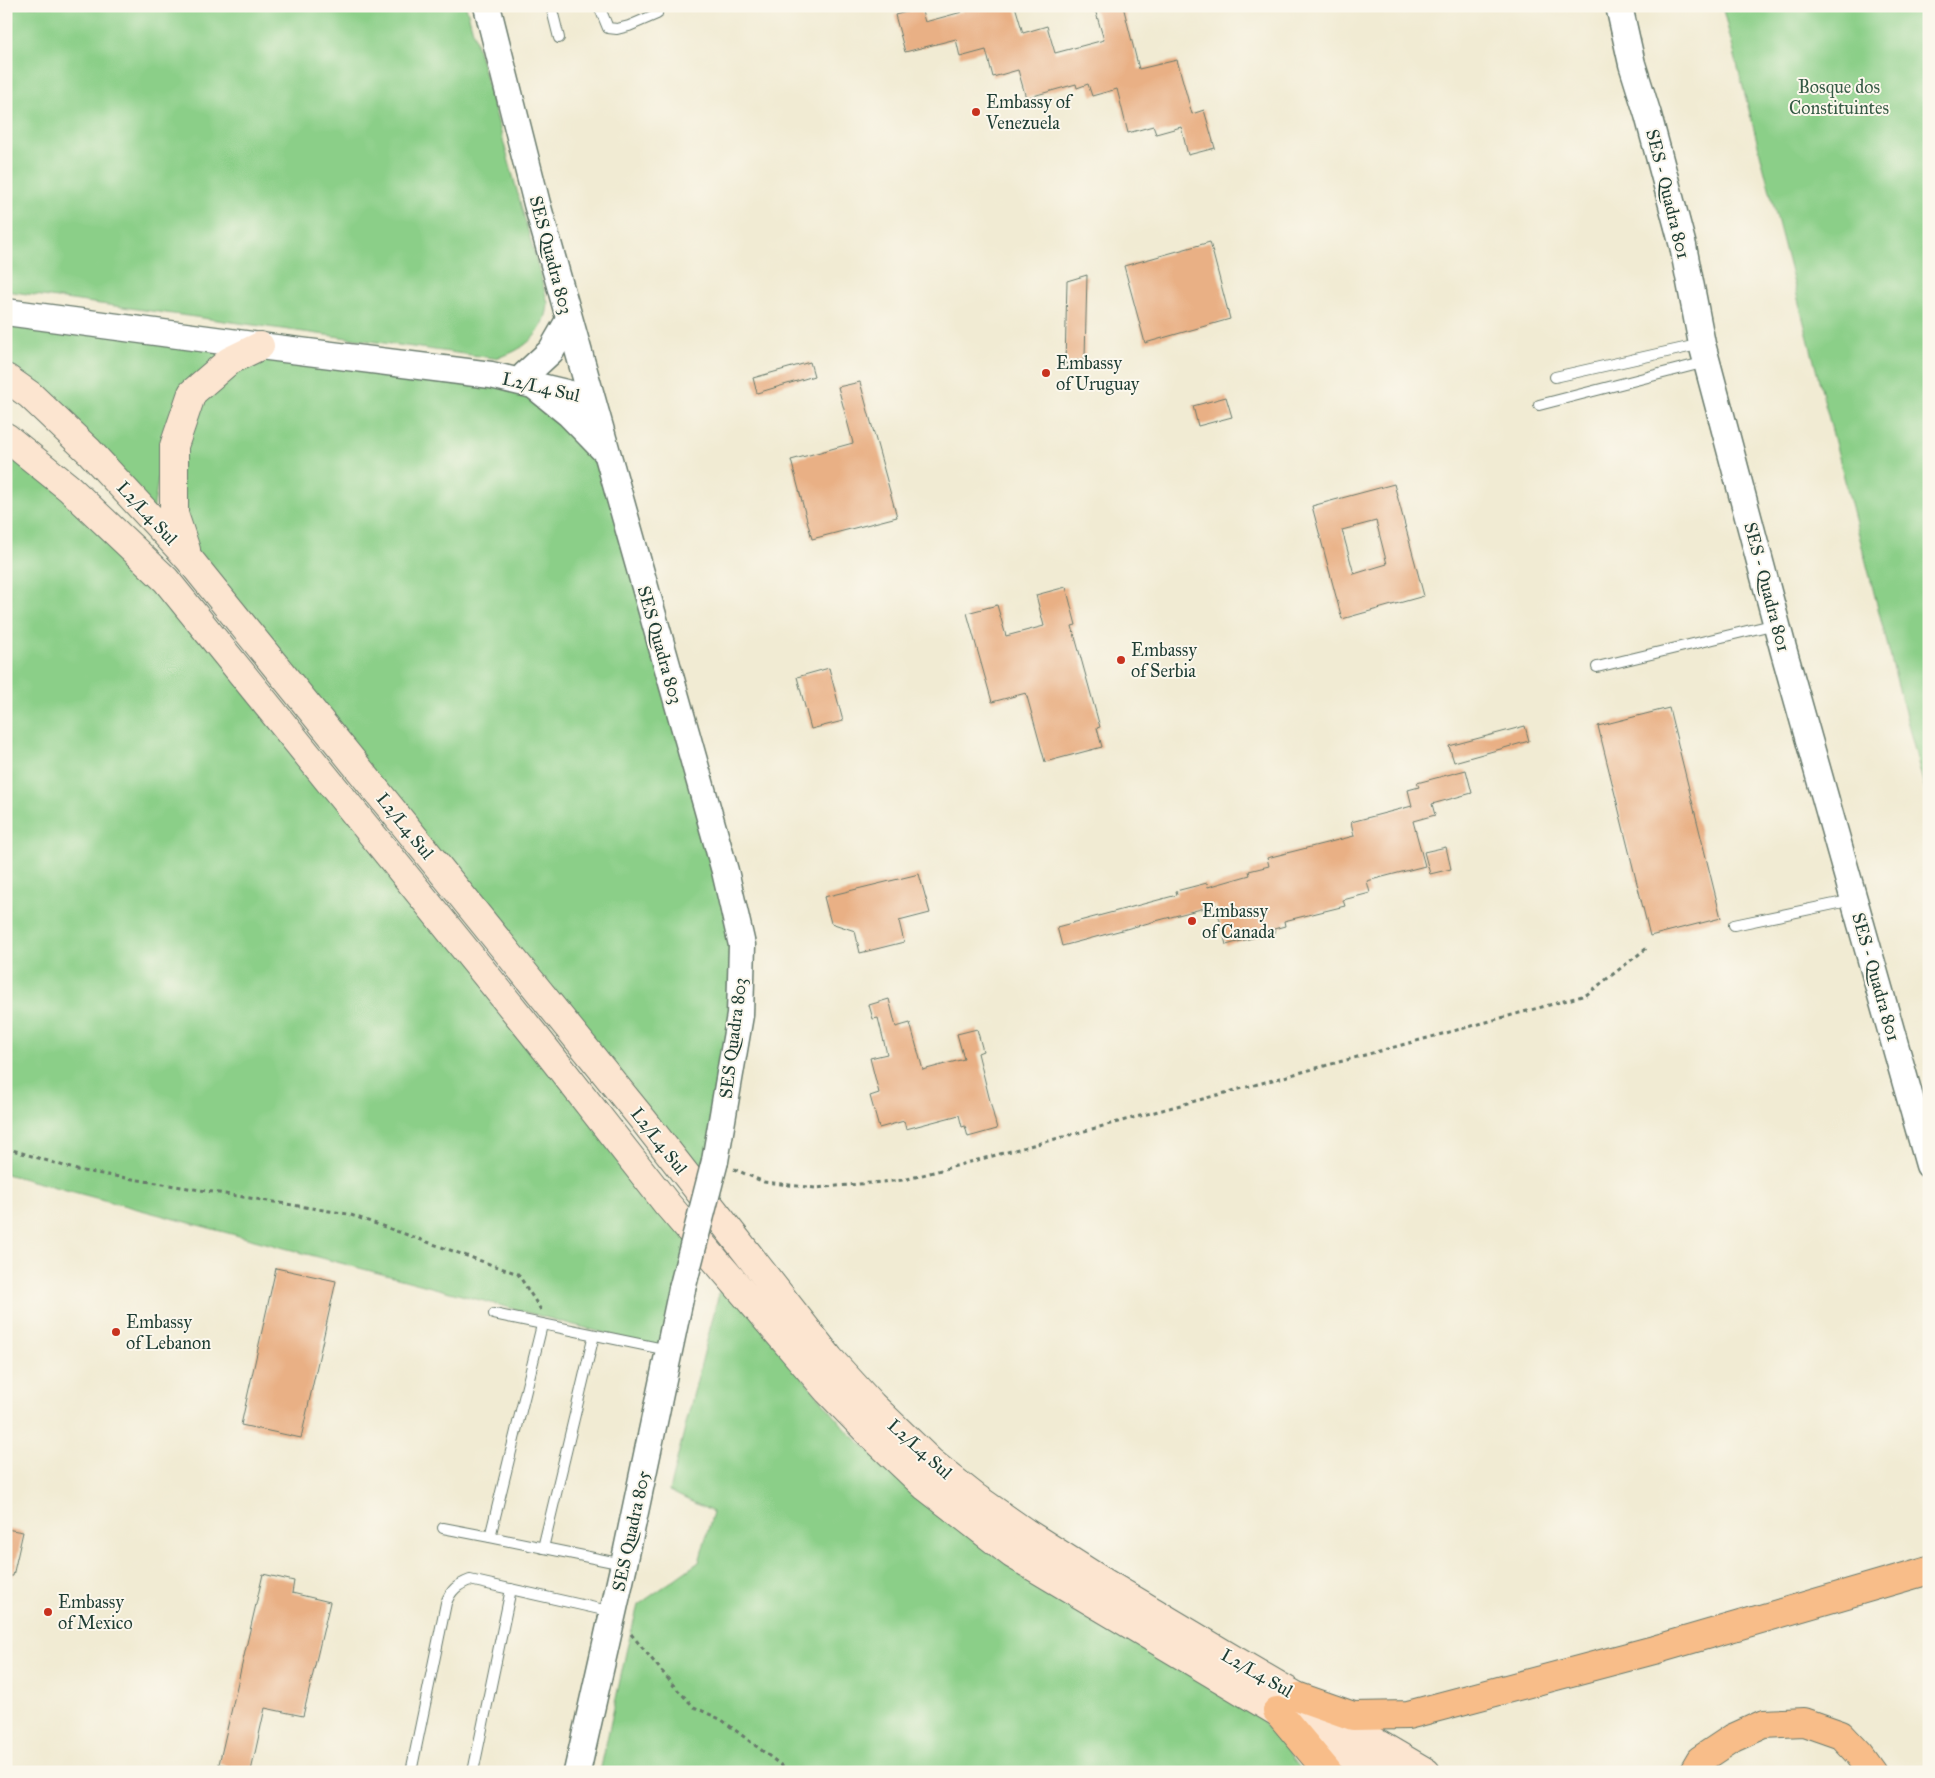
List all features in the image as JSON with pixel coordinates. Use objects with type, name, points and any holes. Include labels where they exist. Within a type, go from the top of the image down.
[{"type":"highway","points":[[1288,1704],[1353,1716],[1408,1715],[1654,1650],[1929,1570]]},
{"type":"highway","points":[[1288,1704],[1328,1772]]},
{"type":"highway","points":[[1692,1772],[1700,1760],[1733,1738],[1764,1724],[1804,1722],[1841,1735],[1859,1754],[1872,1772]]},
{"type":"main road","points":[[189,559],[174,514],[174,446],[192,393],[229,361],[260,346]]},
{"type":"main road","name":"L2/L4 Sul","points":[[6,378],[30,395],[89,451],[189,559],[637,1114],[830,1360],[872,1405],[931,1462],[975,1497],[1288,1704],[1378,1772]]},
{"type":"main road","name":"L2/L4 Sul","points":[[6,437],[69,488],[166,580],[540,1042],[666,1204],[828,1391],[868,1433],[926,1487],[1012,1554],[1288,1704],[1426,1772]]},
{"type":"street","name":"SES Quadra 803","points":[[487,6],[535,195],[724,871],[742,945],[740,1015],[736,1041],[715,1161],[682,1289]]},
{"type":"street","name":"SES - Quadra 801","points":[[1619,6],[1632,64],[1648,115],[1683,246],[1704,353],[1777,624],[1929,1165]]},
{"type":"street","name":"L2/L4 Sul","points":[[6,312],[529,380],[591,398]]},
{"type":"street","points":[[569,320],[562,335],[537,366],[529,380],[575,420],[606,452]]},
{"type":"street","name":"L2/L4 Sul","points":[[529,380],[584,373]]},
{"type":"street","name":"SES Quadra 805","points":[[577,1772],[624,1564],[682,1289]]},
{"type":"lane","points":[[551,6],[558,38]]},
{"type":"lane","points":[[599,6],[608,28],[617,29],[656,14],[658,6]]},
{"type":"lane","points":[[1554,377],[1704,353]]},
{"type":"lane","points":[[1539,405],[1704,353]]},
{"type":"lane","points":[[1597,667],[1777,624]]},
{"type":"lane","points":[[1734,925],[1854,899]]},
{"type":"lane","points":[[494,1314],[668,1350]]},
{"type":"lane","points":[[490,1537],[542,1325]]},
{"type":"lane","points":[[543,1548],[594,1335]]},
{"type":"lane","points":[[442,1528],[624,1564]]},
{"type":"lane","points":[[411,1772],[446,1602],[449,1594],[458,1585],[470,1580],[613,1612]]},
{"type":"lane","points":[[473,1772],[511,1589]]},
{"type":"path","points":[[715,1161],[764,1182],[815,1188],[904,1180],[1586,995],[1647,948]]},
{"type":"path","points":[[6,1148],[77,1170],[348,1214],[518,1274],[545,1316],[542,1325]]},
{"type":"path","points":[[613,1612],[674,1686],[694,1707],[722,1720],[790,1772]]},
{"type":"green space","points":[[6,6],[466,6],[548,303],[543,323],[538,332],[531,340],[513,352],[493,358],[6,291]]},
{"type":"green space","name":"Bosque dos Constituintes","points":[[1722,6],[1929,6],[1929,805]]},
{"type":"green space","points":[[6,312],[235,343],[167,421],[152,519],[6,378]]},
{"type":"green space","points":[[260,346],[533,385],[606,452],[742,945],[715,1161],[693,1185],[189,559],[174,514],[192,393]]},
{"type":"green space","points":[[6,437],[166,580],[691,1232],[668,1350],[6,1174]]},
{"type":"green space","points":[[722,1281],[849,1433],[983,1548],[1259,1716],[1303,1772],[600,1772],[638,1605],[699,1562],[713,1512],[669,1491]]},
{"type":"building","points":[[961,6],[1015,6],[1023,33],[1047,26],[1055,53],[1104,40],[1094,6],[1123,6],[1139,69],[1177,60],[1192,114],[1204,110],[1215,148],[1188,155],[1181,127],[1156,134],[1153,126],[1128,133],[1117,89],[1092,96],[1088,84],[1077,88],[1076,84],[1026,98],[1018,70],[993,77],[986,50],[960,57],[956,39],[905,52],[895,15],[921,8],[925,22],[962,12]]},
{"type":"building","points":[[1210,242],[1230,319],[1145,343],[1124,266]]},
{"type":"building","points":[[1087,275],[1085,358],[1065,364],[1067,281]]},
{"type":"building","points":[[810,362],[814,376],[757,393],[753,378]]},
{"type":"building","points":[[860,382],[897,517],[812,539],[791,460],[853,443],[838,387]]},
{"type":"building","points":[[1226,397],[1232,417],[1198,426],[1193,406]]},
{"type":"building","points":[[1394,484],[1424,596],[1342,619],[1312,506]],"holes":[[[1376,521],[1387,564],[1354,574],[1342,530]]]},
{"type":"building","points":[[1066,587],[1076,625],[1072,626],[1100,727],[1097,728],[1102,747],[1045,762],[1026,693],[992,702],[967,613],[997,605],[1006,636],[1044,626],[1036,595]]},
{"type":"building","points":[[829,668],[843,721],[811,729],[797,677]]},
{"type":"building","points":[[1669,708],[1721,918],[1650,936],[1598,726]]},
{"type":"building","points":[[1525,726],[1529,741],[1454,762],[1449,746]]},
{"type":"building","points":[[1466,770],[1472,793],[1432,804],[1435,815],[1413,821],[1425,866],[1367,881],[1370,893],[1343,900],[1345,906],[1284,921],[1285,926],[1274,929],[1275,932],[1226,945],[1216,905],[1062,946],[1057,927],[1177,895],[1176,891],[1207,883],[1208,887],[1250,875],[1249,871],[1269,866],[1267,858],[1354,836],[1351,822],[1412,806],[1408,790],[1419,787],[1417,783]]},
{"type":"building","points":[[1446,847],[1451,869],[1430,874],[1424,852]]},
{"type":"building","points":[[919,874],[930,913],[899,921],[904,942],[860,953],[855,931],[831,923],[824,897]]},
{"type":"building","points":[[889,999],[896,1027],[910,1023],[923,1070],[964,1059],[957,1034],[977,1029],[983,1051],[978,1053],[997,1129],[968,1137],[965,1126],[962,1127],[959,1115],[906,1129],[904,1121],[879,1128],[870,1096],[879,1093],[870,1058],[887,1054],[878,1018],[873,1019],[869,1005]]},
{"type":"building","points":[[276,1268],[336,1281],[301,1438],[241,1425]]},
{"type":"building","points":[[6,1529],[23,1532],[13,1576],[6,1576]]},
{"type":"building","points":[[263,1574],[294,1581],[292,1593],[330,1602],[303,1716],[265,1708],[251,1771],[219,1764]]},
{"type":"place","name":"Embassy of Venezuela","points":[[976,112]]},
{"type":"place","name":"Embassy of Uruguay","points":[[1046,373]]},
{"type":"place","name":"Embassy of Serbia","points":[[1121,660]]},
{"type":"place","name":"Embassy of Canada","points":[[1192,921]]},
{"type":"place","name":"Embassy of Lebanon","points":[[116,1332]]},
{"type":"place","name":"Embassy of Mexico","points":[[48,1612]]}]
